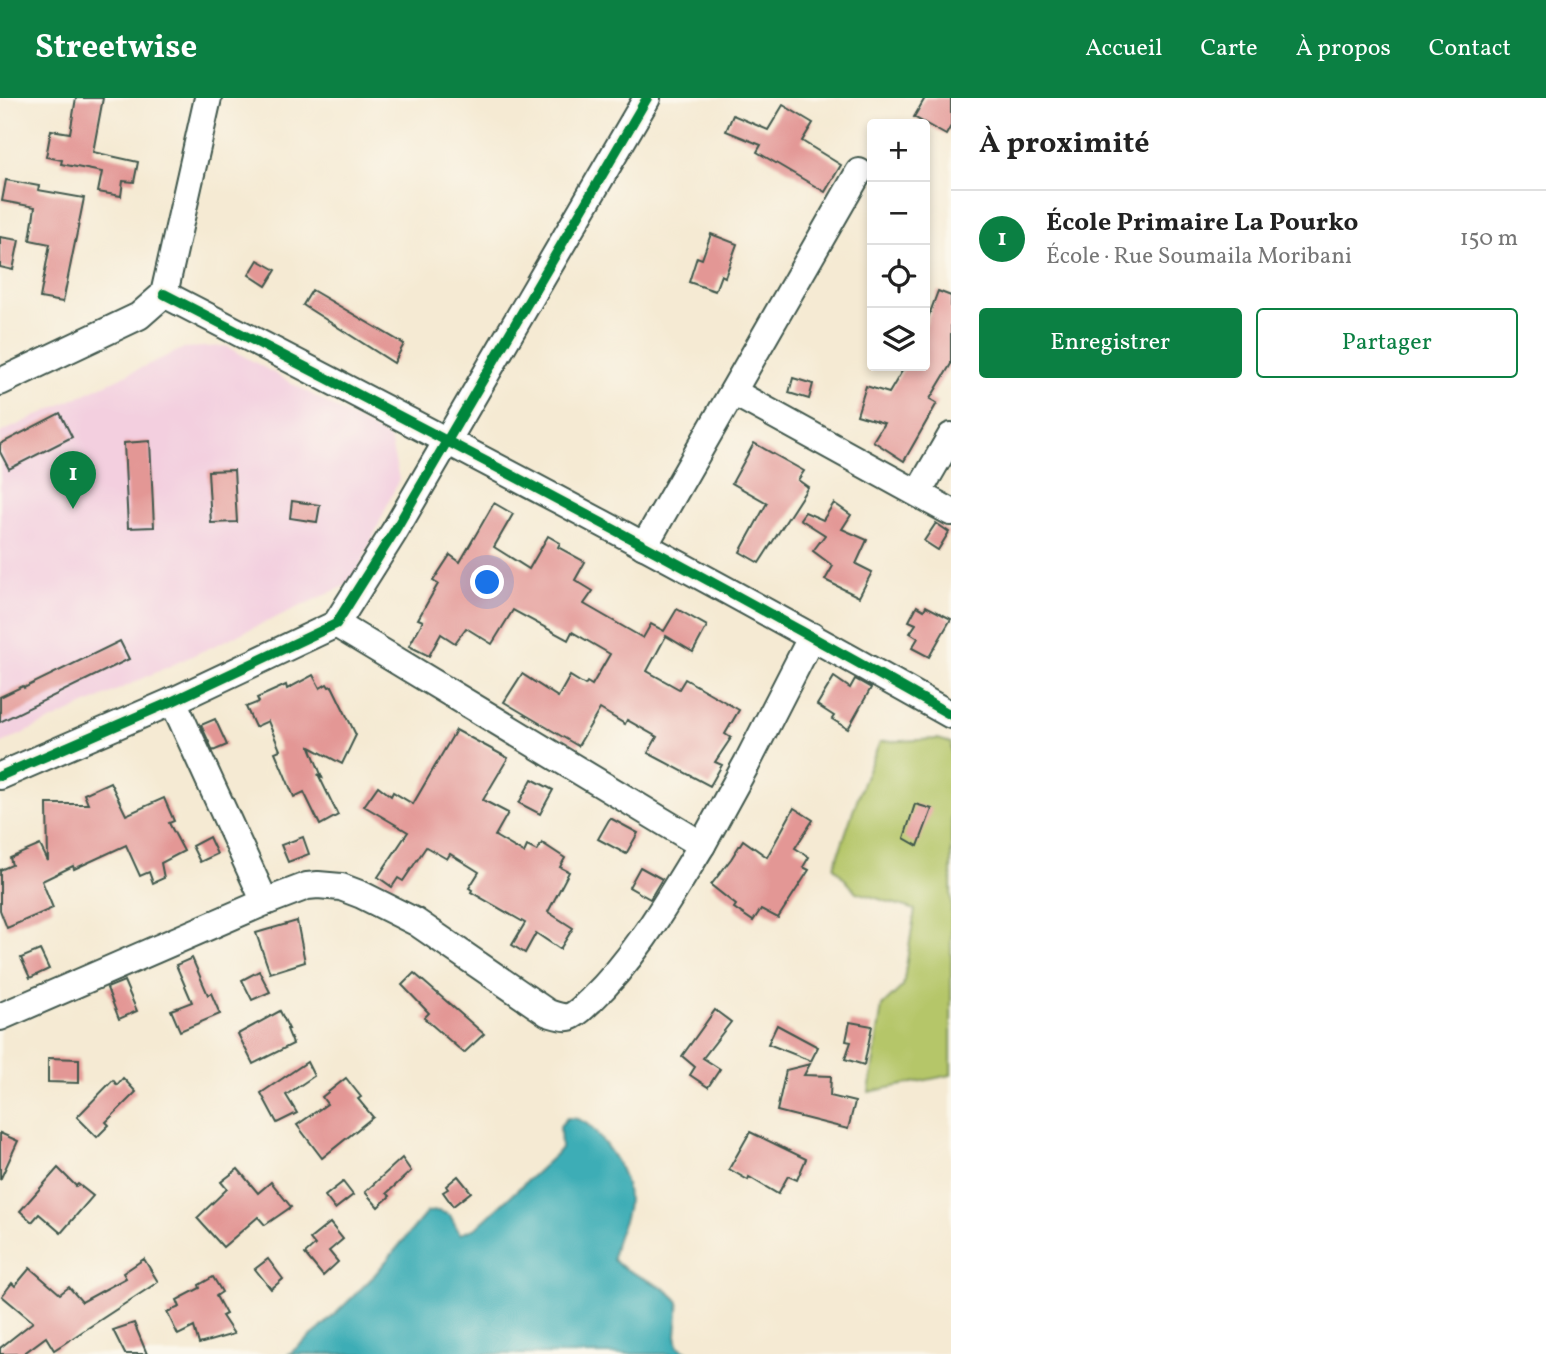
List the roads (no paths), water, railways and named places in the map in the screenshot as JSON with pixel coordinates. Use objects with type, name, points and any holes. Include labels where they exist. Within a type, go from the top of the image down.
[{"type":"street","points":[[0,382],[139,316],[164,293],[208,98]]},
{"type":"street","points":[[0,776],[173,701],[336,624],[394,532],[648,98]]},
{"type":"street","points":[[644,546],[859,172]]},
{"type":"street","points":[[164,293],[447,440],[812,636],[951,715]]},
{"type":"street","points":[[733,392],[951,512]]},
{"type":"street","points":[[918,493],[951,436]]},
{"type":"street","points":[[336,624],[702,845]]},
{"type":"street","points":[[0,1017],[265,902],[307,886],[318,885],[341,887],[416,922],[548,1013],[570,1016],[578,1013],[607,985],[635,951],[702,845],[812,636]]},
{"type":"street","points":[[173,701],[265,902]]},
{"type":"water","points":[[567,1118],[582,1121],[593,1129],[623,1175],[628,1207],[615,1244],[613,1260],[665,1289],[679,1302],[676,1335],[678,1346],[691,1354],[289,1354],[320,1329],[372,1278],[427,1212],[439,1211],[450,1215],[460,1234],[476,1228],[561,1148],[560,1126]]},
{"type":"place","name":"École Primaire La Pourko","points":[[73,509]]}]
